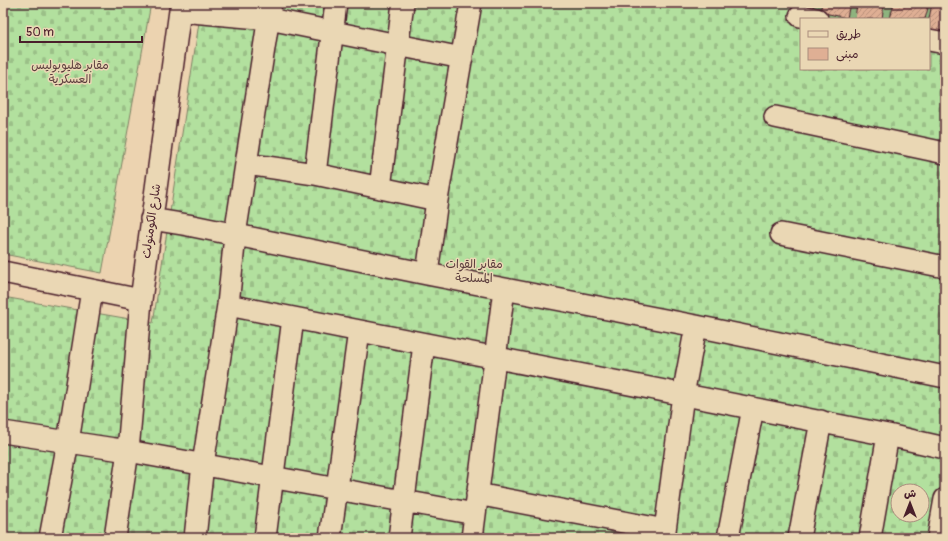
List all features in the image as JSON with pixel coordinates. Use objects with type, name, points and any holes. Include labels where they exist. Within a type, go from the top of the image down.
[{"type":"street","points":[[314,174],[336,3]]},
{"type":"street","points":[[380,188],[403,3]]},
{"type":"street","points":[[427,274],[437,200],[471,3]]},
{"type":"street","points":[[180,7],[270,11],[332,32],[462,58]]},
{"type":"street","name":"شارع الكومنولث","points":[[115,538],[128,451],[141,300],[180,7]]},
{"type":"street","points":[[195,538],[203,464],[228,305],[235,235],[270,11]]},
{"type":"street","points":[[930,40],[945,43]]},
{"type":"street","points":[[776,117],[945,153]]},
{"type":"street","points":[[246,164],[314,174],[437,200]]},
{"type":"street","points":[[151,219],[188,225],[427,274],[696,326],[945,377]]},
{"type":"street","points":[[781,234],[945,266]]},
{"type":"street","points":[[3,272],[141,300]]},
{"type":"street","points":[[472,538],[504,289]]},
{"type":"street","points":[[50,538],[68,442],[92,290]]},
{"type":"street","points":[[228,305],[820,421],[945,448]]},
{"type":"street","points":[[265,538],[293,318]]},
{"type":"street","points":[[3,432],[128,451],[403,501],[476,504],[664,534],[683,395],[696,326]]},
{"type":"street","points":[[330,538],[359,331]]},
{"type":"street","points":[[399,538],[424,344]]},
{"type":"street","points":[[728,538],[753,408]]},
{"type":"street","points":[[799,538],[820,421]]},
{"type":"street","points":[[870,538],[888,435]]},
{"type":"street","points":[[938,538],[945,499]]},
{"type":"green space","name":"مقابر هليوبوليس العسكرية","points":[[3,3],[151,3],[102,273],[3,254]]},
{"type":"green space","name":"مقابر القوات المسلحة","points":[[202,3],[945,3],[945,538],[3,538],[3,297],[153,323]]},
{"type":"building","points":[[787,3],[814,3],[812,11],[787,5]]},
{"type":"building","points":[[822,3],[850,3],[847,18],[820,12]]},
{"type":"building","points":[[857,3],[884,3],[882,18],[855,18]]},
{"type":"building","points":[[894,3],[927,3],[926,8],[928,8],[925,18],[890,18]]},
{"type":"building","points":[[932,3],[945,3],[945,38],[930,34],[929,18]]}]
